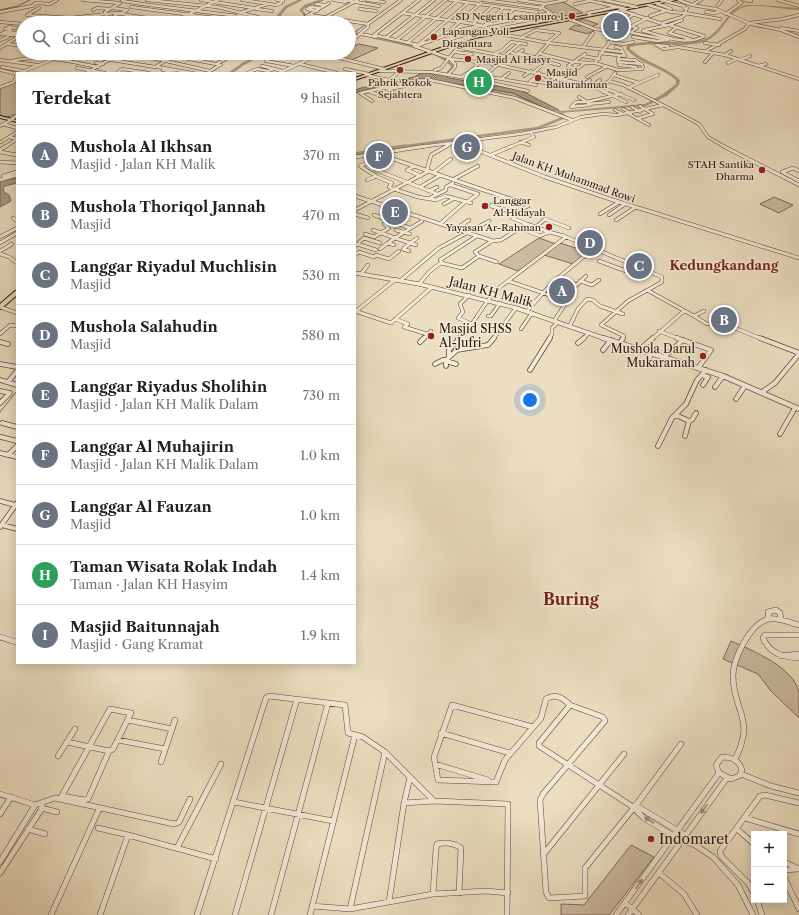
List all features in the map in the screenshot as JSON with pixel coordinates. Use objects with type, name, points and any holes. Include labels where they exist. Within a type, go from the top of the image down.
[{"type":"main road","points":[[356,78],[380,71],[457,43],[496,32],[527,27],[559,19],[569,19],[623,8],[675,0]]},
{"type":"main road","points":[[0,117],[16,121]]},
{"type":"main road","points":[[0,307],[2,302],[16,293]]},
{"type":"street","points":[[0,12],[32,6],[36,3],[51,4],[57,0]]},
{"type":"street","points":[[83,0],[122,1],[238,16],[242,12],[282,1]]},
{"type":"street","points":[[147,0],[242,12],[255,16]]},
{"type":"street","points":[[201,0],[272,11]]},
{"type":"street","points":[[184,16],[218,0]]},
{"type":"street","points":[[242,0],[268,4]]},
{"type":"street","points":[[277,0],[282,1]]},
{"type":"street","points":[[334,0],[352,4]]},
{"type":"street","points":[[345,0],[379,6],[374,9]]},
{"type":"street","points":[[367,0],[384,2]]},
{"type":"street","points":[[356,37],[368,27],[367,24],[401,0]]},
{"type":"street","points":[[419,0],[374,35],[419,45],[445,35],[485,25],[550,14]]},
{"type":"street","points":[[387,38],[434,0]]},
{"type":"street","points":[[397,40],[446,0]]},
{"type":"street","points":[[450,0],[537,12]]},
{"type":"street","points":[[432,34],[445,35],[485,0],[541,8],[559,19]]},
{"type":"street","points":[[519,0],[545,4],[566,0]]},
{"type":"street","points":[[541,3],[544,0]]},
{"type":"street","points":[[587,0],[623,8],[634,14],[649,17],[666,25],[704,36],[693,40],[685,40],[643,30]]},
{"type":"street","points":[[604,0],[637,7]]},
{"type":"street","points":[[622,4],[626,0]]},
{"type":"street","points":[[661,0],[684,6],[687,9],[686,13]]},
{"type":"street","points":[[678,0],[692,5],[711,8],[748,22],[780,29],[799,31]]},
{"type":"street","points":[[692,5],[701,0]]},
{"type":"street","points":[[718,5],[722,0]]},
{"type":"street","points":[[726,14],[741,3],[738,0],[751,1]]},
{"type":"street","points":[[778,0],[799,6]]},
{"type":"street","points":[[103,13],[122,1]]},
{"type":"street","points":[[328,16],[357,1]]},
{"type":"street","points":[[407,43],[457,1]]},
{"type":"street","points":[[574,4],[591,1]]},
{"type":"street","points":[[419,45],[468,2]]},
{"type":"street","points":[[309,16],[329,3]]},
{"type":"street","points":[[316,4],[324,5]]},
{"type":"street","points":[[365,8],[370,4]]},
{"type":"street","points":[[357,11],[370,4]]},
{"type":"street","points":[[532,17],[545,4]]},
{"type":"street","points":[[608,4],[611,9]]},
{"type":"street","points":[[656,4],[670,8],[662,10]]},
{"type":"street","points":[[97,5],[127,10],[115,16]]},
{"type":"street","points":[[145,8],[150,5]]},
{"type":"street","points":[[648,5],[666,11],[676,11],[720,19]]},
{"type":"street","points":[[473,24],[493,6]]},
{"type":"street","points":[[131,7],[200,16]]},
{"type":"street","points":[[317,11],[307,9],[310,7],[321,8]]},
{"type":"street","points":[[38,16],[27,15],[39,8]]},
{"type":"street","points":[[93,10],[97,8],[112,8]]},
{"type":"street","points":[[485,25],[503,8]]},
{"type":"street","points":[[590,15],[588,13],[623,8]]},
{"type":"street","points":[[703,16],[711,8]]},
{"type":"street","points":[[361,9],[376,11]]},
{"type":"street","points":[[500,22],[514,9]]},
{"type":"street","points":[[517,19],[526,11]]},
{"type":"street","points":[[595,63],[599,59],[600,54],[608,42],[620,33],[630,26],[666,11]]},
{"type":"street","points":[[676,11],[673,15],[679,17]]},
{"type":"street","points":[[706,12],[716,13],[720,11]]},
{"type":"street","points":[[88,16],[103,13],[121,13],[137,16]]},
{"type":"street","points":[[661,23],[686,13]]},
{"type":"street","points":[[402,14],[473,24],[490,31],[548,43],[604,48]]},
{"type":"street","points":[[634,14],[623,21],[634,25]]},
{"type":"street","points":[[94,15],[106,16]]},
{"type":"street","points":[[312,15],[319,16]]},
{"type":"street","points":[[748,22],[785,19],[799,15]]},
{"type":"street","points":[[356,21],[362,18]]},
{"type":"street","points":[[503,28],[559,19]]},
{"type":"street","points":[[569,19],[595,29],[620,33]]},
{"type":"street","points":[[780,29],[785,19]]},
{"type":"street","points":[[669,26],[682,20]]},
{"type":"street","points":[[0,22],[16,23]]},
{"type":"street","points":[[356,22],[367,24]]},
{"type":"street","points":[[706,52],[745,29],[748,22]]},
{"type":"street","points":[[1,34],[12,30],[6,28],[16,24]]},
{"type":"street","points":[[637,34],[643,30],[666,25]]},
{"type":"street","points":[[630,26],[637,28],[631,32]]},
{"type":"street","points":[[11,27],[16,28]]},
{"type":"street","points":[[527,27],[536,30],[559,33],[548,43],[541,54],[530,63]]},
{"type":"street","points":[[613,33],[619,27]]},
{"type":"street","points":[[676,28],[669,33],[693,40]]},
{"type":"street","points":[[780,29],[798,36]]},
{"type":"street","points":[[522,38],[536,30]]},
{"type":"street","points":[[416,72],[438,70],[460,45],[455,40],[490,31]]},
{"type":"street","points":[[623,31],[668,40],[656,41],[634,37]]},
{"type":"street","points":[[8,32],[16,34]]},
{"type":"street","points":[[583,47],[593,33]]},
{"type":"street","points":[[1,34],[16,34]]},
{"type":"street","points":[[1,38],[16,34]]},
{"type":"street","points":[[360,34],[398,42],[449,59],[480,62],[540,73],[546,77],[592,86],[626,102]]},
{"type":"street","points":[[0,48],[16,39]]},
{"type":"street","points":[[493,54],[503,50],[511,42],[526,44]]},
{"type":"street","points":[[608,42],[624,44],[633,42]]},
{"type":"street","points":[[480,80],[497,65],[503,56],[520,43]]},
{"type":"street","points":[[705,43],[720,45]]},
{"type":"street","points":[[8,44],[16,45]]},
{"type":"street","points":[[0,45],[5,46]]},
{"type":"street","points":[[668,46],[656,45],[664,49],[676,47],[726,55],[799,79]]},
{"type":"street","points":[[594,46],[622,52]]},
{"type":"street","points":[[458,47],[503,56]]},
{"type":"street","points":[[616,47],[621,48],[625,56],[619,57]]},
{"type":"street","points":[[694,49],[698,47]]},
{"type":"street","points":[[726,55],[731,51]]},
{"type":"street","points":[[454,52],[472,54]]},
{"type":"street","points":[[454,52],[467,55]]},
{"type":"street","points":[[512,53],[521,54],[559,65]]},
{"type":"street","points":[[705,62],[713,53]]},
{"type":"street","points":[[541,54],[573,62],[595,63],[618,70],[642,69],[642,65]]},
{"type":"street","points":[[600,54],[635,60],[642,65]]},
{"type":"street","points":[[575,69],[568,67],[584,55],[599,59]]},
{"type":"street","points":[[728,63],[750,56]]},
{"type":"street","points":[[619,57],[617,62],[620,63],[619,65],[642,65]]},
{"type":"street","points":[[0,59],[37,65]]},
{"type":"street","points":[[447,75],[455,67],[455,64],[449,59]]},
{"type":"street","points":[[1,68],[16,60]]},
{"type":"street","points":[[1,68],[24,71],[37,65],[57,60],[98,67]]},
{"type":"street","points":[[90,71],[110,60],[150,66],[155,69],[168,72]]},
{"type":"street","points":[[140,65],[148,60]]},
{"type":"street","points":[[161,60],[210,71],[221,65],[195,60]]},
{"type":"street","points":[[216,64],[223,60]]},
{"type":"street","points":[[271,60],[268,61],[294,66]]},
{"type":"street","points":[[262,66],[283,71],[306,60]]},
{"type":"street","points":[[347,60],[385,69]]},
{"type":"street","points":[[150,72],[166,61]]},
{"type":"street","points":[[461,77],[472,71],[480,62]]},
{"type":"street","points":[[96,63],[103,64]]},
{"type":"street","points":[[571,73],[586,63]]},
{"type":"street","points":[[299,64],[333,72]]},
{"type":"street","points":[[758,66],[766,64]]},
{"type":"street","points":[[118,72],[122,69],[142,72],[150,66]]},
{"type":"street","points":[[524,76],[541,66]]},
{"type":"street","points":[[584,84],[588,78],[606,67]]},
{"type":"street","points":[[1,68],[16,73]]},
{"type":"street","points":[[77,68],[98,72]]},
{"type":"street","points":[[155,69],[188,72],[196,68]]},
{"type":"street","points":[[250,72],[257,69],[269,71],[274,69]]},
{"type":"street","points":[[346,69],[389,80],[399,72]]},
{"type":"street","points":[[257,72],[261,70]]},
{"type":"street","points":[[546,77],[554,70]]},
{"type":"street","points":[[593,91],[609,81],[618,70]]},
{"type":"street","points":[[380,71],[437,73],[528,90]]},
{"type":"street","points":[[558,80],[567,72]]},
{"type":"street","points":[[430,80],[437,73]]},
{"type":"street","points":[[501,79],[509,73]]},
{"type":"street","points":[[528,84],[540,73]]},
{"type":"street","points":[[614,75],[639,83]]},
{"type":"street","points":[[628,88],[658,75]]},
{"type":"street","points":[[484,76],[536,85]]},
{"type":"street","points":[[0,87],[14,82],[16,78]]},
{"type":"street","points":[[531,81],[545,83],[554,79]]},
{"type":"street","points":[[372,101],[360,93],[419,80],[430,80],[515,98],[572,120]]},
{"type":"street","points":[[592,86],[600,80]]},
{"type":"street","points":[[609,81],[663,104],[699,124],[708,137],[717,143],[799,185]]},
{"type":"street","points":[[518,87],[522,83]]},
{"type":"street","points":[[390,90],[405,86]]},
{"type":"street","points":[[367,91],[388,97],[396,94],[384,87]]},
{"type":"street","points":[[602,92],[609,90],[634,100]]},
{"type":"street","points":[[604,99],[610,102],[571,107],[576,102],[604,99],[620,94]]},
{"type":"street","points":[[366,97],[379,95]]},
{"type":"street","points":[[591,96],[601,104]]},
{"type":"street","points":[[579,97],[590,105]]},
{"type":"street","points":[[616,101],[621,100]]},
{"type":"street","name":"Jalan KH Muhammad Rowi","points":[[456,142],[530,132],[556,127],[572,120],[602,114],[613,116],[639,111],[663,104]]},
{"type":"street","points":[[638,118],[653,114],[640,106]]},
{"type":"street","points":[[632,107],[647,116]]},
{"type":"street","points":[[623,109],[649,125]]},
{"type":"street","points":[[615,110],[623,114]]},
{"type":"street","points":[[606,111],[613,116]]},
{"type":"street","points":[[1,125],[16,116]]},
{"type":"street","points":[[1,125],[16,128]]},
{"type":"street","points":[[490,155],[534,137],[530,132]]},
{"type":"street","points":[[1,142],[16,133]]},
{"type":"street","points":[[9,137],[16,139]]},
{"type":"street","points":[[0,151],[16,140]]},
{"type":"street","points":[[1,142],[11,143]]},
{"type":"street","points":[[356,157],[456,142]]},
{"type":"street","points":[[410,183],[428,171],[431,156],[456,142]]},
{"type":"street","name":"Jalan KH Muhammad Rowi","points":[[456,142],[545,177],[625,204],[799,258]]},
{"type":"street","points":[[520,142],[529,145]]},
{"type":"street","points":[[0,151],[16,155]]},
{"type":"street","points":[[377,154],[458,180],[483,191],[527,204],[528,206],[524,208]]},
{"type":"street","points":[[383,156],[360,167],[391,183],[389,186],[394,189],[418,198],[434,200],[445,196],[471,203]]},
{"type":"street","points":[[434,172],[451,159]]},
{"type":"street","points":[[0,162],[16,163]]},
{"type":"street","points":[[367,163],[375,167],[376,170]]},
{"type":"street","points":[[415,166],[407,170],[421,176]]},
{"type":"street","points":[[454,179],[478,166]]},
{"type":"street","points":[[788,175],[799,171],[793,168],[782,172],[799,181]]},
{"type":"street","points":[[369,172],[376,170],[383,172],[437,194]]},
{"type":"street","points":[[2,177],[16,172]]},
{"type":"street","points":[[367,180],[383,172]]},
{"type":"street","points":[[356,209],[369,201],[430,173],[439,176],[420,187]]},
{"type":"street","points":[[2,177],[16,175]]},
{"type":"street","points":[[430,198],[446,190],[446,187],[458,180]]},
{"type":"street","points":[[451,185],[478,194]]},
{"type":"street","points":[[429,191],[437,187]]},
{"type":"street","points":[[441,223],[466,202],[483,191]]},
{"type":"street","points":[[356,196],[493,241]]},
{"type":"street","points":[[502,196],[491,206],[515,213],[512,218],[594,248],[663,278],[658,285],[647,290],[616,311],[601,325],[624,336],[620,343]]},
{"type":"street","points":[[444,204],[454,198]]},
{"type":"street","points":[[600,214],[619,202]]},
{"type":"street","points":[[609,215],[625,204]]},
{"type":"street","points":[[616,220],[636,207]]},
{"type":"street","points":[[365,234],[373,237],[388,228],[384,224],[406,213]]},
{"type":"street","points":[[356,214],[368,218]]},
{"type":"street","points":[[374,216],[390,220],[410,228]]},
{"type":"street","points":[[456,229],[469,220]]},
{"type":"street","points":[[536,227],[545,220],[569,228]]},
{"type":"street","points":[[380,249],[403,232],[422,221]]},
{"type":"street","points":[[401,280],[410,271],[444,246],[489,221]]},
{"type":"street","points":[[497,262],[479,256],[475,252],[493,241],[501,240],[527,224]]},
{"type":"street","points":[[520,228],[540,236],[549,232]]},
{"type":"street","points":[[0,237],[16,229]]},
{"type":"street","points":[[373,230],[416,245]]},
{"type":"street","points":[[396,230],[410,234]]},
{"type":"street","points":[[0,243],[16,236]]},
{"type":"street","points":[[444,246],[458,249],[477,236]]},
{"type":"street","points":[[449,356],[450,350],[472,324],[488,300],[508,281],[566,237]]},
{"type":"street","points":[[356,245],[364,238],[380,243]]},
{"type":"street","points":[[409,251],[403,249],[417,238]]},
{"type":"street","points":[[388,243],[394,245]]},
{"type":"street","points":[[0,251],[12,244]]},
{"type":"street","points":[[356,245],[376,250]]},
{"type":"street","points":[[527,311],[542,293],[594,248]]},
{"type":"street","points":[[441,263],[442,261],[440,260],[453,249]]},
{"type":"street","points":[[357,252],[374,257],[376,255],[389,259],[399,251]]},
{"type":"street","points":[[4,254],[16,262]]},
{"type":"street","points":[[419,284],[428,272],[441,263],[462,268],[479,256]]},
{"type":"street","points":[[599,261],[626,271],[635,267]]},
{"type":"street","points":[[361,274],[368,265]]},
{"type":"street","name":"Jalan KH Malik","points":[[356,273],[396,279],[469,295],[527,311],[723,376],[797,408]]},
{"type":"street","points":[[561,299],[586,276]]},
{"type":"street","points":[[558,278],[576,285]]},
{"type":"street","points":[[356,311],[396,279]]},
{"type":"street","points":[[580,281],[592,285],[598,280]]},
{"type":"street","points":[[508,281],[561,299],[566,303],[552,328],[552,334],[530,370]]},
{"type":"street","points":[[356,312],[390,324],[432,287]]},
{"type":"street","points":[[647,290],[707,324],[725,324],[799,354],[775,383],[762,392]]},
{"type":"street","points":[[469,295],[460,304],[463,312],[458,318],[472,324]]},
{"type":"street","points":[[569,326],[578,309],[587,299],[593,300],[600,306],[623,314]]},
{"type":"street","points":[[488,316],[491,316],[500,303]]},
{"type":"street","points":[[0,307],[16,314]]},
{"type":"street","points":[[446,366],[446,360],[457,350],[487,346],[516,308]]},
{"type":"street","points":[[640,349],[684,311]]},
{"type":"street","points":[[694,316],[704,311]]},
{"type":"street","points":[[521,329],[532,313]]},
{"type":"street","points":[[395,320],[408,324],[404,327],[427,334]]},
{"type":"street","points":[[0,334],[10,325],[16,326]]},
{"type":"street","points":[[420,342],[431,331]]},
{"type":"street","points":[[660,331],[711,350],[698,368]]},
{"type":"street","points":[[578,343],[590,333]]},
{"type":"street","points":[[603,350],[611,340]]},
{"type":"street","points":[[664,357],[683,340]]},
{"type":"street","points":[[0,342],[8,344]]},
{"type":"street","points":[[648,360],[652,353]]},
{"type":"street","points":[[435,364],[440,360],[446,360],[456,364]]},
{"type":"street","points":[[12,366],[16,362]]},
{"type":"street","points":[[1,365],[16,367]]},
{"type":"street","points":[[658,446],[665,435],[672,418],[686,404],[706,370]]},
{"type":"street","points":[[8,382],[16,372]]},
{"type":"street","points":[[702,375],[708,377],[703,385]]},
{"type":"street","points":[[715,387],[723,376]]},
{"type":"street","points":[[0,380],[16,385]]},
{"type":"street","points":[[0,403],[16,386]]},
{"type":"street","points":[[736,399],[745,386]]},
{"type":"street","points":[[0,391],[10,393]]},
{"type":"street","points":[[780,434],[797,408]]},
{"type":"street","points":[[685,436],[689,421],[692,420],[696,413]]},
{"type":"street","points":[[676,415],[689,421]]},
{"type":"street","points":[[2,423],[16,427]]},
{"type":"street","points":[[1,437],[16,441]]},
{"type":"street","points":[[8,455],[16,447]]},
{"type":"street","points":[[0,453],[16,457]]},
{"type":"street","points":[[0,501],[16,506],[1,526],[16,529]]},
{"type":"street","points":[[769,619],[769,611],[776,610],[780,613],[781,620]]},
{"type":"street","points":[[735,759],[742,743],[744,731],[743,717],[732,683],[734,664],[744,642],[754,629],[769,619],[781,620],[799,625]]},
{"type":"street","points":[[799,635],[764,637],[765,645],[781,656],[799,658]]},
{"type":"street","points":[[0,637],[16,642]]},
{"type":"street","points":[[781,656],[799,654]]},
{"type":"street","points":[[197,915],[266,698],[269,696],[346,706],[346,731],[373,742],[434,801]]},
{"type":"street","points":[[533,727],[452,705],[441,733],[434,757],[439,781],[494,782],[498,780],[504,762],[510,753],[541,718],[544,702],[548,697],[560,697],[570,705],[605,719],[540,800],[547,897],[584,896],[586,891],[585,868],[681,744]]},
{"type":"street","points":[[235,915],[267,809],[297,699]]},
{"type":"street","points":[[271,915],[328,703]]},
{"type":"street","points":[[570,705],[538,744],[633,806],[681,841],[695,845]]},
{"type":"street","points":[[0,862],[39,805],[51,798],[61,797],[84,800],[88,799],[109,751],[113,749],[131,713],[111,708],[88,746],[61,797]]},
{"type":"street","points":[[128,720],[172,729]]},
{"type":"street","points":[[160,762],[175,720]]},
{"type":"street","points":[[58,756],[75,729]]},
{"type":"street","points":[[441,733],[510,753]]},
{"type":"street","points":[[310,915],[355,735]]},
{"type":"street","points":[[118,740],[165,749]]},
{"type":"street","points":[[67,742],[109,751]]},
{"type":"street","points":[[350,909],[385,752]]},
{"type":"street","points":[[543,855],[624,754]]},
{"type":"street","points":[[726,757],[735,759],[742,766],[741,774],[736,778],[727,778],[719,773],[716,766],[718,759],[726,757]]},
{"type":"street","points":[[177,848],[221,764]]},
{"type":"street","points":[[435,764],[494,782]]},
{"type":"street","points":[[616,915],[719,773]]},
{"type":"street","points":[[741,774],[771,786],[799,793]]},
{"type":"street","points":[[389,902],[404,803],[410,777]]},
{"type":"street","points":[[628,915],[727,778]]},
{"type":"street","points":[[0,794],[39,805],[57,812]]},
{"type":"street","points":[[751,888],[720,854],[762,794],[799,803]]},
{"type":"street","points":[[61,797],[99,809],[176,824],[190,799]]},
{"type":"street","points":[[0,814],[11,798]]},
{"type":"street","points":[[404,803],[434,801],[508,804],[507,915]]},
{"type":"street","points":[[234,802],[333,821]]},
{"type":"street","points":[[0,873],[28,829],[39,805]]},
{"type":"street","points":[[633,806],[685,835],[728,872],[740,886],[749,903],[753,915]]},
{"type":"street","points":[[51,915],[99,809]]},
{"type":"street","points":[[745,818],[799,834]]},
{"type":"street","points":[[98,828],[216,859]]},
{"type":"street","points":[[28,829],[45,834]]},
{"type":"street","points":[[737,829],[751,841]]},
{"type":"street","points":[[100,915],[128,835]]},
{"type":"street","points":[[433,894],[436,846],[440,842],[458,844],[461,848],[460,893]]},
{"type":"street","points":[[787,863],[799,869]]},
{"type":"street","points":[[787,870],[799,869]]},
{"type":"street","points":[[659,873],[684,894],[697,915]]},
{"type":"street","points":[[787,883],[798,905]]},
{"type":"street","points":[[312,906],[350,909],[433,894],[486,891],[508,893]]},
{"type":"street","points":[[625,903],[639,915]]},
{"type":"street","points":[[759,903],[762,915]]},
{"type":"shaded area","points":[[561,1],[583,13],[557,17],[543,7],[547,4]]},
{"type":"shaded area","points":[[583,19],[598,24],[593,26],[596,29],[588,34],[569,29],[575,25],[580,26],[583,24],[576,22]]},
{"type":"shaded area","points":[[359,44],[378,48],[356,58],[356,45]]},
{"type":"shaded area","points":[[422,73],[436,73],[430,79],[403,81],[356,93],[356,90],[361,88],[414,77]]},
{"type":"shaded area","points":[[437,74],[448,75],[447,77],[449,78],[520,90],[559,110],[551,111],[513,93],[431,80]]},
{"type":"shaded area","points":[[16,81],[16,114],[7,117],[0,116],[0,87]]},
{"type":"shaded area","points":[[442,82],[513,93],[541,107],[508,95]]},
{"type":"shaded area","points":[[16,178],[16,183],[3,188],[4,192],[9,195],[11,201],[0,207],[0,181]]},
{"type":"shaded area","points":[[774,197],[793,205],[779,213],[760,204]]},
{"type":"shaded area","points":[[539,238],[556,244],[518,271],[499,264]]},
{"type":"shaded area","points":[[560,243],[588,252],[573,264],[544,255]]},
{"type":"shaded area","points":[[731,641],[761,655],[781,668],[790,676],[796,684],[799,693],[799,718],[771,691],[758,674],[723,659]]},
{"type":"shaded area","points":[[631,845],[654,857],[609,915],[561,915],[561,904],[584,905]]},
{"type":"waterway","points":[[0,10],[18,6],[30,0]]},
{"type":"waterway","points":[[279,16],[286,7],[301,0]]},
{"type":"waterway","points":[[306,16],[301,10],[305,6],[322,0]]},
{"type":"waterway","points":[[548,107],[560,112],[646,105],[665,95],[678,84],[678,80],[666,71],[633,54],[628,49],[628,46],[655,42],[690,43],[707,40],[718,31],[730,15],[741,7],[752,5],[799,9]]},
{"type":"waterway","points":[[367,23],[391,6]]},
{"type":"waterway","points":[[356,31],[365,25]]},
{"type":"waterway","points":[[356,34],[363,35]]},
{"type":"waterway","points":[[372,37],[416,47],[438,55],[453,67],[444,77]]},
{"type":"waterway","points":[[231,72],[251,60]]},
{"type":"waterway","points":[[399,147],[538,128],[565,117],[560,112]]},
{"type":"waterway","points":[[356,154],[405,146]]},
{"type":"waterway","points":[[0,412],[16,392]]},
{"type":"place","name":"SD Negeri Lesanpuro 1","points":[[572,16]]},
{"type":"place","name":"Masjid Baitunnajah","points":[[616,26]]},
{"type":"place","name":"Lapangan Voli Dirgantara","points":[[434,37]]},
{"type":"place","name":"Masjid Al Hasyr","points":[[468,59]]},
{"type":"place","name":"Pabrik Rokok Sejahtera","points":[[400,70]]},
{"type":"place","name":"Masjid Baiturahman","points":[[538,78]]},
{"type":"place","name":"Taman Wisata Rolak Indah","points":[[479,82]]},
{"type":"place","name":"Langgar Al Fauzan","points":[[467,147]]},
{"type":"place","name":"Langgar Al Muhajirin","points":[[379,156]]},
{"type":"place","name":"STAH Santika Dharma","points":[[762,170]]},
{"type":"place","name":"Langgar Al Hidayah","points":[[485,206]]},
{"type":"place","name":"Langgar Riyadus Sholihin","points":[[395,212]]},
{"type":"place","name":"Yayasan Ar-Rahman","points":[[549,227]]},
{"type":"place","name":"Mushola Salahudin","points":[[590,243]]},
{"type":"place","name":"Langgar Riyadul Muchlisin","points":[[639,266]]},
{"type":"place","name":"Mushola Al Ikhsan","points":[[562,291]]},
{"type":"place","name":"Mushola Thoriqol Jannah","points":[[724,320]]},
{"type":"place","name":"Masjid SHSS Al-Jufri","points":[[431,336]]},
{"type":"place","name":"Mushola Darul Mukaramah","points":[[703,356]]},
{"type":"place","name":"Indomaret","points":[[651,839]]},
{"type":"district","name":"Kedungkandang","points":[[724,265]]},
{"type":"district","name":"Buring","points":[[571,599]]}]
